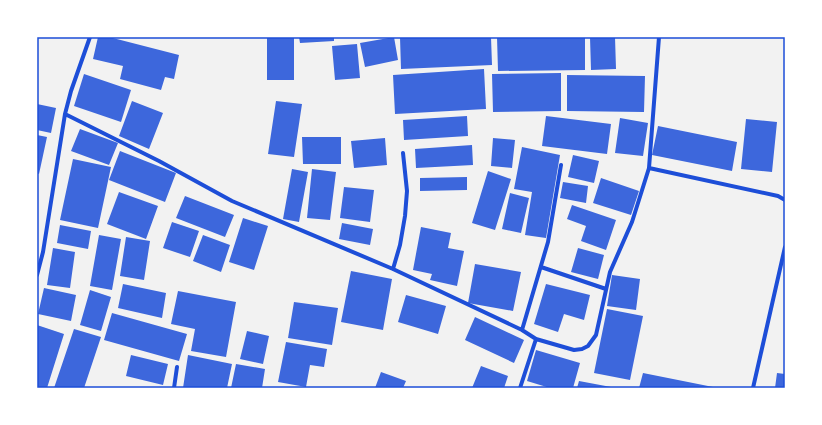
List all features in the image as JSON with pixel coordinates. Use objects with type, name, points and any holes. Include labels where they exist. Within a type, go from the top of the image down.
[{"type":"street","points":[[37,275],[43,252],[65,114],[71,91],[90,37]]},
{"type":"street","points":[[65,114],[159,161],[232,201],[393,269],[522,330],[536,339],[574,350],[582,349],[588,346],[596,334],[610,272],[632,222],[649,168],[659,37]]},
{"type":"street","points":[[393,269],[400,245],[406,204],[407,191],[403,153]]},
{"type":"street","points":[[522,330],[548,242],[561,165]]},
{"type":"street","points":[[649,168],[778,196],[785,200]]},
{"type":"street","points":[[753,388],[785,246]]},
{"type":"street","points":[[540,267],[606,288]]},
{"type":"street","points":[[520,388],[536,339]]},
{"type":"street","points":[[174,388],[177,367]]},
{"type":"building","points":[[98,37],[109,37],[179,55],[174,79],[165,77],[161,90],[120,79],[123,66],[93,59]]},
{"type":"building","points":[[267,37],[294,37],[294,80],[267,80]]},
{"type":"building","points":[[299,37],[334,37],[334,41],[300,43]]},
{"type":"building","points":[[394,37],[398,60],[365,67],[360,43]]},
{"type":"building","points":[[400,37],[491,37],[492,65],[401,69]]},
{"type":"building","points":[[497,37],[585,37],[585,70],[498,71]]},
{"type":"building","points":[[590,37],[615,37],[616,69],[591,70]]},
{"type":"building","points":[[357,44],[360,78],[335,80],[332,46]]},
{"type":"building","points":[[484,69],[486,109],[395,114],[393,75]]},
{"type":"building","points":[[561,73],[561,111],[493,112],[492,74]]},
{"type":"building","points":[[84,74],[131,90],[121,122],[74,106]]},
{"type":"building","points":[[567,75],[645,76],[644,112],[567,111]]},
{"type":"building","points":[[132,101],[163,113],[149,149],[119,136]]},
{"type":"building","points":[[276,101],[302,104],[294,157],[268,154]]},
{"type":"building","points":[[37,104],[56,108],[51,133],[37,130]]},
{"type":"building","points":[[467,116],[468,136],[404,140],[403,120]]},
{"type":"building","points":[[546,116],[611,124],[607,154],[542,146]]},
{"type":"building","points":[[620,118],[648,123],[643,156],[615,153]]},
{"type":"building","points":[[746,119],[777,122],[772,172],[741,169]]},
{"type":"building","points":[[658,126],[737,142],[732,171],[652,155]]},
{"type":"building","points":[[80,129],[118,143],[109,165],[71,151]]},
{"type":"building","points":[[37,135],[47,137],[39,174],[37,173]]},
{"type":"building","points":[[302,137],[341,137],[341,164],[303,164]]},
{"type":"building","points":[[385,138],[387,165],[354,168],[351,141]]},
{"type":"building","points":[[493,138],[515,140],[512,168],[491,166]]},
{"type":"building","points":[[472,145],[473,165],[416,168],[415,149]]},
{"type":"building","points":[[522,147],[560,155],[546,238],[525,235],[532,192],[514,189]]},
{"type":"building","points":[[120,151],[176,173],[165,202],[109,180]]},
{"type":"building","points":[[573,155],[599,161],[594,183],[568,177]]},
{"type":"building","points":[[73,159],[111,167],[98,228],[60,220]]},
{"type":"building","points":[[292,169],[308,172],[299,222],[283,219]]},
{"type":"building","points":[[312,169],[336,172],[330,220],[307,218]]},
{"type":"building","points":[[488,171],[511,179],[495,230],[472,223]]},
{"type":"building","points":[[467,177],[467,190],[420,191],[420,178]]},
{"type":"building","points":[[601,178],[639,191],[631,215],[593,203]]},
{"type":"building","points":[[563,182],[588,186],[586,203],[560,198]]},
{"type":"building","points":[[344,187],[374,190],[370,222],[340,218]]},
{"type":"building","points":[[119,192],[158,206],[146,239],[107,224]]},
{"type":"building","points":[[510,193],[529,198],[521,233],[502,229]]},
{"type":"building","points":[[185,196],[234,215],[225,237],[176,218]]},
{"type":"building","points":[[572,205],[616,220],[606,250],[581,241],[586,226],[567,219]]},
{"type":"building","points":[[243,218],[268,226],[254,270],[229,262]]},
{"type":"building","points":[[172,222],[199,231],[190,257],[163,248]]},
{"type":"building","points":[[342,223],[373,229],[370,245],[339,239]]},
{"type":"building","points":[[60,225],[91,231],[88,249],[57,243]]},
{"type":"building","points":[[421,227],[451,233],[448,248],[464,251],[457,286],[430,280],[432,274],[413,270]]},
{"type":"building","points":[[99,235],[121,239],[112,290],[90,286]]},
{"type":"building","points":[[203,235],[230,245],[221,272],[193,261]]},
{"type":"building","points":[[126,237],[150,241],[144,280],[120,276]]},
{"type":"building","points":[[53,248],[75,252],[70,288],[47,285]]},
{"type":"building","points":[[578,248],[604,255],[598,279],[571,272]]},
{"type":"building","points":[[475,264],[521,272],[513,311],[468,303]]},
{"type":"building","points":[[351,271],[392,279],[383,330],[341,322]]},
{"type":"building","points":[[612,275],[640,279],[636,310],[607,306]]},
{"type":"building","points":[[123,284],[166,293],[162,318],[118,308]]},
{"type":"building","points":[[546,284],[590,295],[584,320],[564,314],[558,332],[534,324]]},
{"type":"building","points":[[44,288],[76,295],[71,321],[38,314]]},
{"type":"building","points":[[90,290],[111,297],[101,331],[80,325]]},
{"type":"building","points":[[178,291],[236,302],[226,357],[191,351],[195,329],[171,324]]},
{"type":"building","points":[[406,295],[446,306],[438,334],[398,322]]},
{"type":"building","points":[[294,302],[338,308],[332,345],[288,338]]},
{"type":"building","points":[[607,309],[643,316],[630,380],[594,373]]},
{"type":"building","points":[[112,313],[187,334],[179,361],[104,340]]},
{"type":"building","points":[[475,317],[524,340],[514,363],[465,340]]},
{"type":"building","points":[[37,325],[64,334],[47,388],[37,388]]},
{"type":"building","points":[[74,329],[101,337],[84,388],[54,388]]},
{"type":"building","points":[[247,331],[269,336],[263,364],[240,359]]},
{"type":"building","points":[[286,342],[327,349],[324,367],[310,365],[306,387],[278,382]]},
{"type":"building","points":[[536,350],[580,363],[573,388],[550,388],[527,381]]},
{"type":"building","points":[[131,355],[168,364],[163,385],[126,376]]},
{"type":"building","points":[[188,355],[232,364],[227,388],[183,388]]},
{"type":"building","points":[[236,364],[265,369],[262,388],[231,388]]},
{"type":"building","points":[[481,366],[508,376],[504,388],[472,388]]},
{"type":"building","points":[[381,372],[406,381],[403,388],[375,388]]},
{"type":"building","points":[[643,373],[713,387],[713,388],[639,388]]},
{"type":"building","points":[[777,373],[785,374],[785,388],[775,388]]},
{"type":"building","points":[[579,381],[611,387],[611,388],[577,388]]}]
